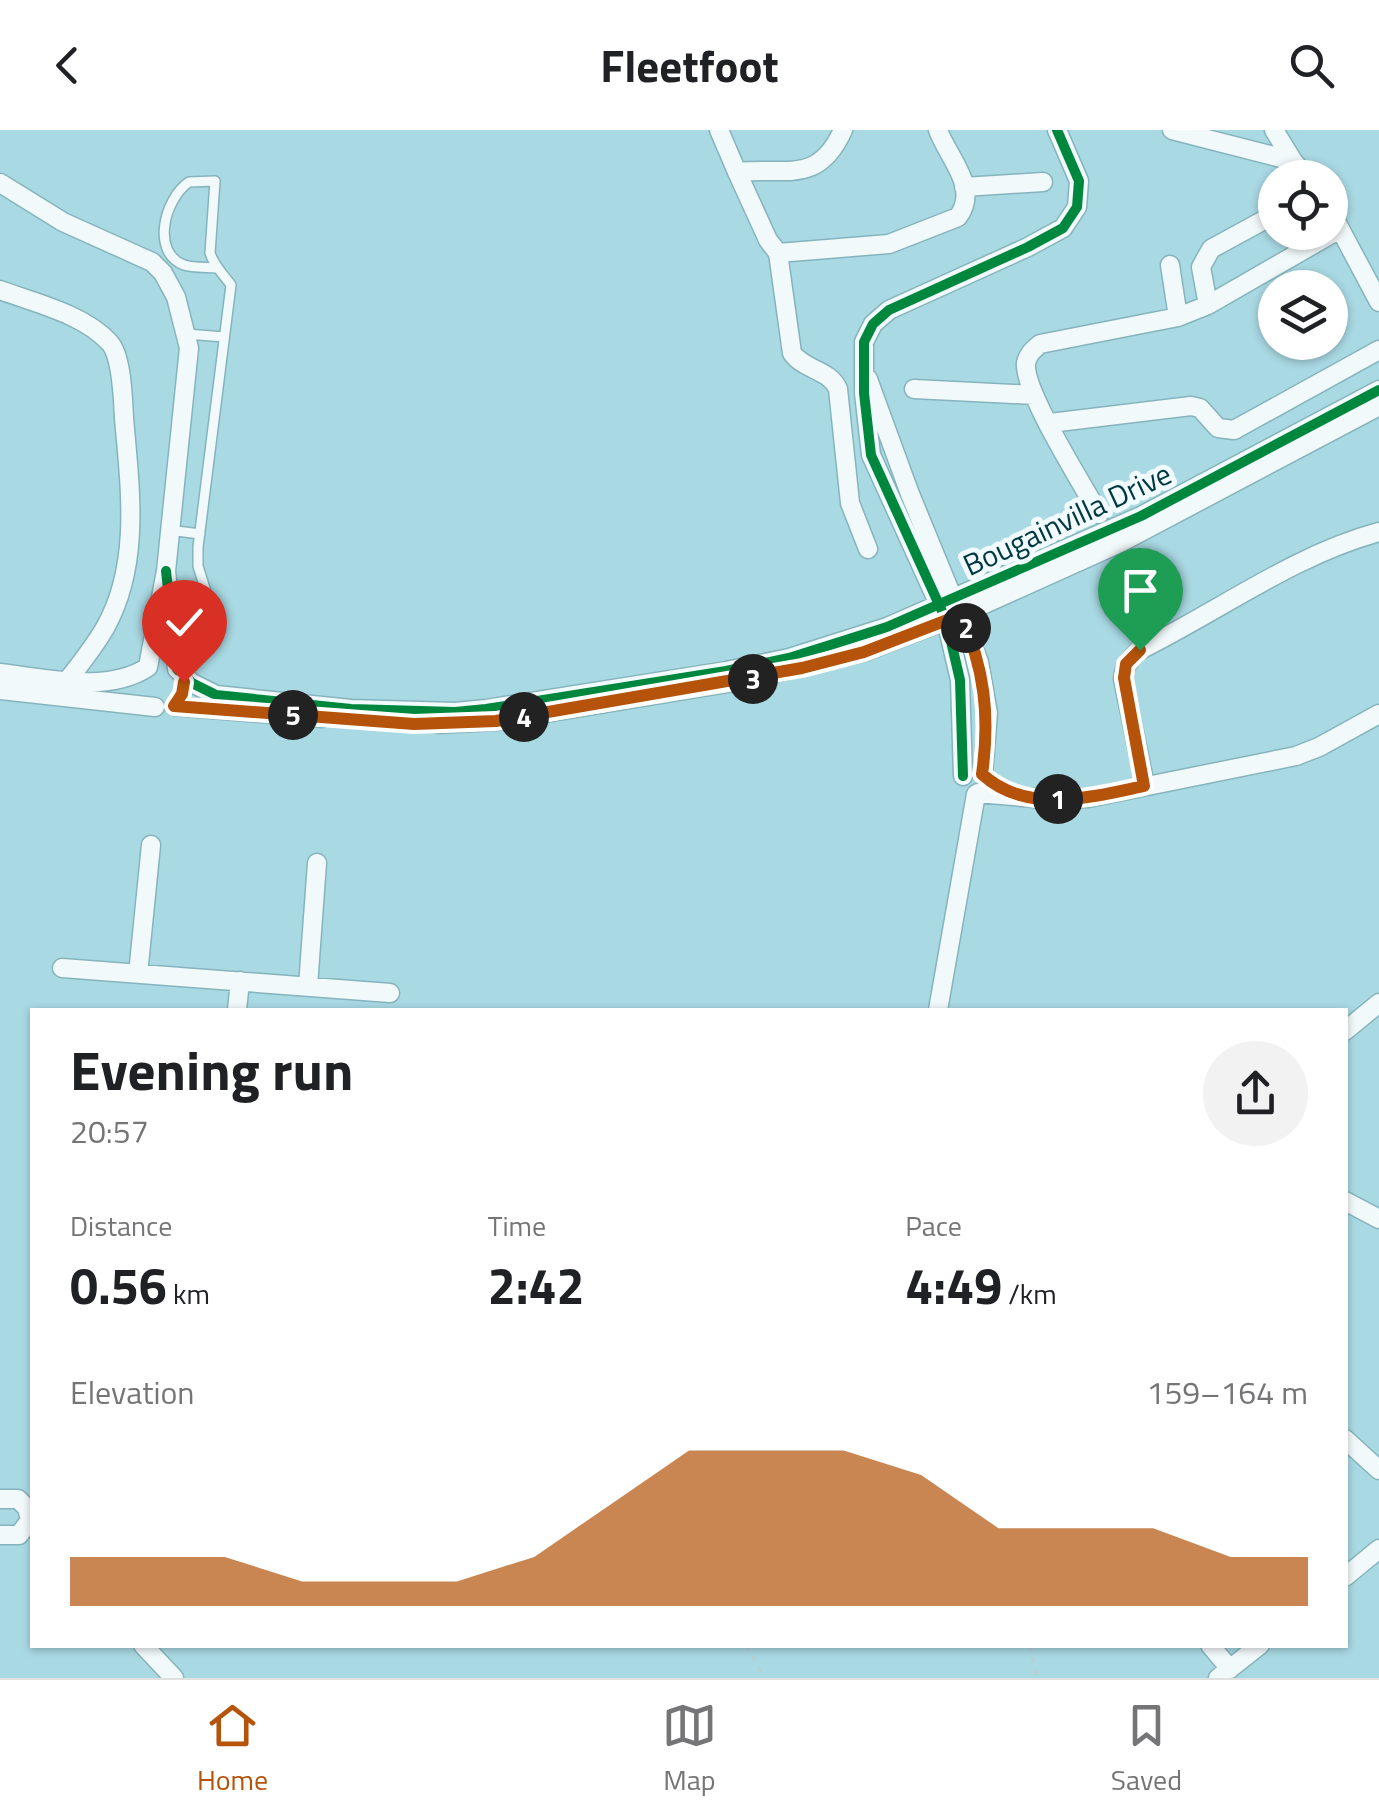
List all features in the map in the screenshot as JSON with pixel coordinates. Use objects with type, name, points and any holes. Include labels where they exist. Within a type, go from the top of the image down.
[{"type":"street","points":[[719,130],[768,240],[778,253],[792,352],[802,365],[832,378],[838,389],[850,503],[868,548]]},
{"type":"street","points":[[737,172],[821,164],[843,130]]},
{"type":"street","points":[[778,253],[865,247],[906,238],[958,217],[964,208],[964,186],[938,130]]},
{"type":"street","points":[[938,1008],[988,713],[978,662],[874,465],[864,393],[864,342],[878,318],[1063,228],[1080,196],[1079,181],[1057,130]]},
{"type":"street","points":[[1172,130],[1289,160]]},
{"type":"street","points":[[1274,130],[1292,160]]},
{"type":"street","points":[[964,186],[1043,182]]},
{"type":"street","points":[[0,184],[62,222],[152,262],[176,297],[189,348],[166,571],[148,667],[138,686],[143,700],[164,706],[184,688],[177,669],[166,571]]},
{"type":"street","points":[[1208,305],[1201,267],[1211,249],[1258,223]]},
{"type":"street","points":[[1348,245],[1379,302]]},
{"type":"street","points":[[1099,514],[1030,387],[1026,361],[1030,352],[1040,344],[1178,317],[1208,305],[1305,250]]},
{"type":"street","points":[[1170,265],[1178,317]]},
{"type":"street","points":[[0,290],[85,324],[112,345],[121,382],[130,492],[130,544],[124,584],[105,628],[55,696]]},
{"type":"street","points":[[1050,424],[1191,406],[1200,408],[1218,428],[1234,430],[1379,350]]},
{"type":"street","points":[[914,389],[1034,396]]},
{"type":"street","name":"Bougainvilla Drive","points":[[0,690],[164,706],[464,724],[864,652],[1141,516],[1379,390]]},
{"type":"street","name":"Bougainvilla Drive","points":[[949,610],[1120,543],[1379,406]]},
{"type":"street","points":[[1144,786],[1125,691],[1124,670],[1130,658],[1295,567],[1355,538],[1379,532]]},
{"type":"street","points":[[949,610],[975,784]]},
{"type":"street","name":"Bougainvilla Drive","points":[[0,673],[68,680],[125,679],[163,663],[216,695],[351,709],[525,710]]},
{"type":"street","points":[[961,694],[984,692]]},
{"type":"street","points":[[975,784],[1013,794],[1070,799],[1296,756],[1319,748],[1379,714]]},
{"type":"street","points":[[138,974],[151,845]]},
{"type":"street","points":[[308,986],[317,863]]},
{"type":"street","points":[[62,968],[390,992]]},
{"type":"street","points":[[237,1008],[240,982]]},
{"type":"street","points":[[1348,1029],[1379,1003]]},
{"type":"street","points":[[1348,1203],[1379,1220]]},
{"type":"street","points":[[1348,1442],[1379,1470]]},
{"type":"street","points":[[15,1518],[30,1489]]},
{"type":"street","points":[[1348,1575],[1379,1550]]},
{"type":"street","points":[[149,1648],[174,1678]]},
{"type":"street","points":[[1212,1648],[1224,1673],[1256,1648]]},
{"type":"lane","points":[[207,595],[198,566],[200,534],[231,286],[210,252],[215,182],[188,182],[169,202],[165,240],[172,256],[184,265],[217,268]]},
{"type":"lane","points":[[187,334],[224,338]]},
{"type":"lane","points":[[169,530],[200,534]]},
{"type":"path","points":[[748,1648],[765,1678]]},
{"type":"path","points":[[1031,1648],[1037,1678]]},
{"type":"cycle path","points":[[963,776],[960,680],[946,620],[871,455],[864,393],[864,342],[873,324],[889,310],[1063,228],[1077,207],[1079,181],[1057,130]]},
{"type":"cycle path","points":[[166,571],[177,669],[192,683],[216,695],[351,709],[486,709],[726,671],[789,658],[887,627],[1141,516],[1379,390]]},
{"type":"route","points":[[184,682],[174,706],[359,721],[464,724],[802,668],[864,652],[960,615],[978,662],[988,713],[982,774],[1013,794],[1070,799],[1144,786],[1124,678],[1126,664],[1140,650]]}]
